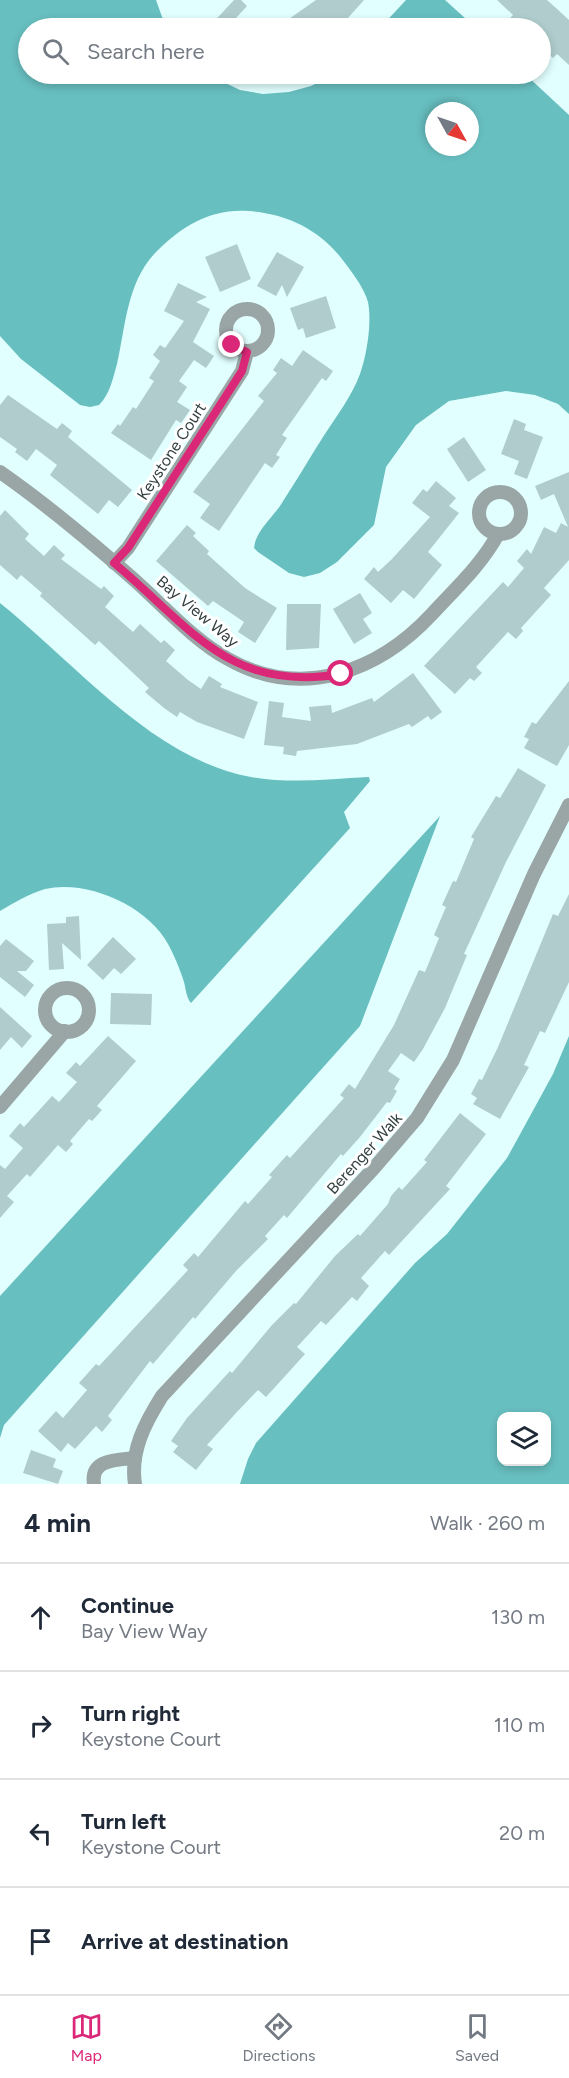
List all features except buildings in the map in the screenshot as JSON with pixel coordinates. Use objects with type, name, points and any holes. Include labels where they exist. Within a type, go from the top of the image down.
[{"type":"street","name":"Keystone Court","points":[[114,563],[128,548],[242,371],[247,352]]},
{"type":"street","name":"Bay View Way","points":[[0,472],[49,508],[192,632],[229,660],[276,676],[299,679],[318,678],[366,665],[403,644],[488,553],[498,534]]},
{"type":"street","name":"Berenger Walk","points":[[135,1484],[135,1458],[144,1424],[162,1396],[374,1168],[417,1118],[453,1060],[534,873],[569,805]]},
{"type":"street","points":[[0,1107],[65,1031]]},
{"type":"street","points":[[94,1484],[93,1476],[97,1466],[106,1461],[135,1458]]},
{"type":"water","points":[[0,0],[156,0],[162,18],[18,18],[18,84],[228,84],[240,90],[263,94],[289,92],[315,84],[536,84],[569,115],[569,414],[558,404],[535,395],[506,391],[449,401],[416,425],[386,467],[374,525],[337,562],[320,573],[304,577],[289,573],[254,548],[261,531],[280,506],[348,398],[357,382],[367,348],[369,310],[364,292],[336,252],[315,233],[278,216],[235,211],[210,215],[177,233],[157,251],[139,276],[129,304],[117,364],[106,396],[99,405],[90,407],[80,405],[21,359],[0,336]]},
{"type":"water","points":[[406,0],[445,0],[465,18],[389,18]]},
{"type":"water","points":[[0,603],[117,706],[181,751],[215,767],[251,777],[310,780],[369,777],[370,781],[344,812],[350,828],[191,1003],[175,957],[159,930],[131,907],[115,899],[97,892],[62,887],[39,891],[0,911]]},
{"type":"water","points":[[440,816],[360,1026],[4,1425],[0,1438],[0,1296]]},
{"type":"water","points":[[569,1036],[569,1484],[240,1484],[256,1443],[415,1263],[447,1234],[507,1158],[553,1074]]},
{"type":"route","points":[[232,345],[247,352],[242,371],[128,548],[114,563],[192,632],[229,660],[276,676],[299,679],[341,674]]}]
